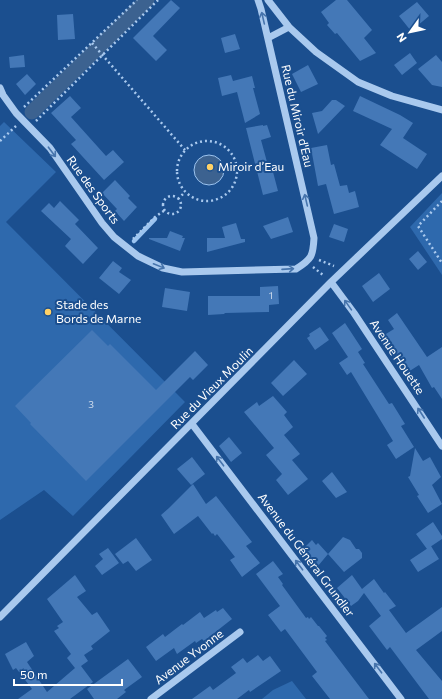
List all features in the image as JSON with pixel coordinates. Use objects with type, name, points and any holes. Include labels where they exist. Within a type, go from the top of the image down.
[{"type":"street","name":"Rue du Miroir d'Eau","points":[[258,0],[314,238],[313,253],[309,259]]},
{"type":"street","points":[[268,0],[289,27],[316,52],[358,82],[392,96],[442,110]]},
{"type":"street","points":[[268,38],[289,27]]},
{"type":"street","name":"Rue des Sports","points":[[0,88],[3,95],[16,113],[50,148],[102,223],[114,237],[138,256],[157,265],[182,272],[296,269],[309,259]]},
{"type":"street","name":"Rue du Vieux Moulin","points":[[0,618],[331,282],[442,176]]},
{"type":"street","name":"Avenue Houette","points":[[331,282],[354,313],[442,446]]},
{"type":"street","name":"Avenue du Général Grundler","points":[[192,424],[401,699]]},
{"type":"street","name":"Avenue Yvonne","points":[[151,699],[240,632]]},
{"type":"path","points":[[16,113],[137,0]]},
{"type":"path","points":[[30,127],[158,0]]},
{"type":"path","points":[[92,43],[185,150]]},
{"type":"path","points":[[0,141],[23,120]]},
{"type":"path","points":[[203,140],[223,144],[231,151],[236,160],[238,170],[236,181],[231,190],[224,197],[214,201],[204,201],[194,198],[185,192],[177,176],[177,166],[180,157],[185,150],[193,143],[203,140]]},
{"type":"path","points":[[178,199],[185,192]]},
{"type":"path","points":[[170,196],[178,199],[181,204],[177,212],[172,214],[167,212],[163,204],[165,199],[170,196]]},
{"type":"path","points":[[442,201],[418,226],[442,262]]},
{"type":"path","points":[[126,246],[154,217],[165,210]]},
{"type":"path","points":[[309,259],[344,270]]},
{"type":"path","points":[[309,259],[331,282]]},
{"type":"shaded area","name":"Stade des Bords de Marne","points":[[4,122],[56,172],[6,222],[185,402],[73,516],[44,490],[0,520],[0,126]]},
{"type":"shaded area","points":[[209,155],[215,156],[223,164],[223,176],[215,184],[209,185],[203,184],[195,176],[194,170],[195,164],[203,156]]},
{"type":"shaded area","points":[[442,193],[442,275],[410,227]]},
{"type":"shaded area","points":[[292,681],[306,699],[262,699],[273,690]]},
{"type":"building","points":[[171,0],[180,8],[153,36],[167,50],[156,61],[133,38]]},
{"type":"building","points":[[336,0],[347,0],[372,30],[364,38],[376,53],[360,61],[337,33],[335,34],[327,25],[329,23],[321,12]]},
{"type":"building","points":[[417,2],[429,16],[411,31],[399,16]]},
{"type":"building","points":[[73,14],[75,39],[58,40],[57,15]]},
{"type":"building","points":[[235,34],[240,49],[225,53],[221,38]]},
{"type":"building","points":[[410,53],[417,63],[402,75],[394,65]]},
{"type":"building","points":[[24,55],[25,67],[10,68],[9,57]]},
{"type":"building","points":[[436,55],[442,62],[442,87],[432,85],[418,69]]},
{"type":"building","points":[[308,65],[318,84],[301,92],[292,74]]},
{"type":"building","points":[[27,74],[36,84],[25,95],[16,84]]},
{"type":"building","points":[[231,75],[233,81],[252,76],[255,88],[253,88],[260,114],[245,123],[237,92],[222,96],[218,78]]},
{"type":"building","points":[[70,96],[81,108],[71,117],[106,156],[113,150],[124,162],[104,180],[71,144],[76,140],[51,113]]},
{"type":"building","points":[[360,96],[400,115],[413,123],[403,138],[427,154],[417,169],[380,145],[392,129],[353,111]]},
{"type":"building","points":[[332,100],[336,100],[345,106],[318,134],[312,113],[322,111]]},
{"type":"building","points":[[267,125],[271,137],[261,140],[270,173],[273,172],[278,191],[263,195],[246,128]]},
{"type":"building","points":[[327,145],[331,165],[334,164],[340,186],[347,185],[349,193],[355,191],[359,207],[334,214],[326,184],[318,186],[311,148]]},
{"type":"building","points":[[115,180],[130,196],[128,198],[137,207],[124,221],[115,211],[117,209],[102,193]]},
{"type":"building","points":[[60,201],[79,220],[75,224],[98,248],[83,264],[65,246],[71,239],[41,211],[49,203],[54,208]]},
{"type":"building","points":[[288,217],[293,232],[271,239],[263,226]]},
{"type":"building","points":[[236,223],[241,239],[245,239],[245,242],[207,252],[207,238],[225,238],[222,227]]},
{"type":"building","points":[[334,224],[348,229],[344,242],[329,237]]},
{"type":"building","points":[[170,231],[183,236],[182,238],[185,238],[180,251],[149,239],[167,238]]},
{"type":"building","points":[[418,251],[427,262],[418,270],[409,259]]},
{"type":"building","points":[[113,261],[122,268],[119,272],[131,280],[119,294],[99,278]]},
{"type":"building","points":[[379,273],[390,289],[373,302],[362,286]]},
{"type":"building","points":[[278,286],[279,304],[269,305],[269,312],[208,315],[208,296],[260,296],[260,287]]},
{"type":"building","points":[[165,288],[190,292],[187,311],[162,307]]},
{"type":"building","points":[[397,313],[427,357],[442,347],[442,399],[434,387],[432,388],[419,365],[405,374],[381,337],[394,329],[388,320]]},
{"type":"building","points":[[345,323],[362,349],[358,352],[365,363],[363,364],[389,404],[392,403],[405,424],[401,426],[414,447],[396,459],[387,445],[393,441],[351,372],[347,375],[339,363],[348,357],[332,333]]},
{"type":"building","points":[[320,327],[329,340],[315,350],[307,338],[310,336],[309,334]]},
{"type":"building","points":[[92,330],[108,346],[110,344],[156,390],[195,351],[208,365],[193,380],[190,377],[86,481],[30,424],[31,423],[15,406]]},
{"type":"building","points":[[294,360],[307,374],[283,396],[271,383]]},
{"type":"building","points":[[273,396],[287,412],[284,415],[293,427],[284,435],[300,454],[292,460],[308,479],[288,495],[276,480],[282,474],[266,455],[274,448],[244,412],[257,402],[259,406]]},
{"type":"building","points":[[229,437],[242,453],[231,462],[219,446]]},
{"type":"building","points":[[415,448],[423,461],[430,457],[441,477],[432,485],[442,504],[428,513],[417,496],[419,495],[408,477],[410,476]]},
{"type":"building","points":[[192,457],[205,474],[191,485],[177,469]]},
{"type":"building","points":[[332,472],[347,492],[336,498],[322,481]]},
{"type":"building","points":[[193,484],[206,504],[216,496],[252,542],[246,546],[260,563],[242,577],[230,560],[235,557],[217,534],[215,536],[213,533],[212,534],[198,516],[174,534],[161,515]]},
{"type":"building","points":[[433,522],[442,536],[442,539],[427,549],[416,534]]},
{"type":"building","points":[[343,537],[350,540],[356,549],[359,549],[362,553],[362,558],[344,572],[328,554]]},
{"type":"building","points":[[136,538],[152,560],[136,571],[128,561],[123,564],[115,554]]},
{"type":"building","points":[[312,540],[316,545],[318,543],[328,554],[318,566],[304,548]]},
{"type":"building","points":[[431,546],[439,559],[418,572],[410,560]]},
{"type":"building","points":[[108,548],[119,563],[102,575],[95,566],[103,559],[99,554]]},
{"type":"building","points":[[273,561],[283,574],[278,577],[283,584],[282,585],[306,618],[308,617],[309,619],[311,617],[327,636],[325,638],[327,640],[325,641],[369,699],[330,699],[312,676],[317,672],[285,629],[281,632],[268,615],[280,606],[256,574]]},
{"type":"building","points":[[75,575],[86,591],[77,597],[92,615],[97,612],[110,631],[91,646],[93,649],[84,655],[88,661],[81,666],[93,682],[70,699],[18,699],[32,689],[16,668],[13,670],[5,654],[26,642],[34,656],[27,662],[47,692],[75,668],[67,658],[71,654],[54,631],[59,628],[57,626],[63,622],[47,599]]},
{"type":"building","points":[[352,575],[362,589],[374,579],[396,606],[389,610],[406,633],[442,607],[442,631],[416,650],[442,681],[442,699],[429,699],[390,647],[387,650],[369,626],[381,616],[364,593],[358,601],[351,606],[337,588]]},
{"type":"building","points":[[223,608],[232,619],[204,641],[202,639],[196,643],[195,641],[177,654],[174,648],[156,661],[146,647],[163,634],[165,637],[200,612],[204,618],[216,610],[217,612]]},
{"type":"building","points":[[258,655],[263,661],[270,656],[281,671],[237,699],[192,699],[210,686],[213,690],[236,673],[231,667],[243,658],[247,663]]},
{"type":"building","points":[[128,659],[142,677],[124,690],[126,692],[117,699],[94,699],[87,689]]},
{"type":"waterway","points":[[32,112],[147,0]]},
{"type":"waterway","points":[[134,241],[155,219]]},
{"type":"place","name":"Miroir d’Eau","points":[[210,167]]},
{"type":"place","name":"Stade des Bords de Marne","points":[[48,312]]}]
